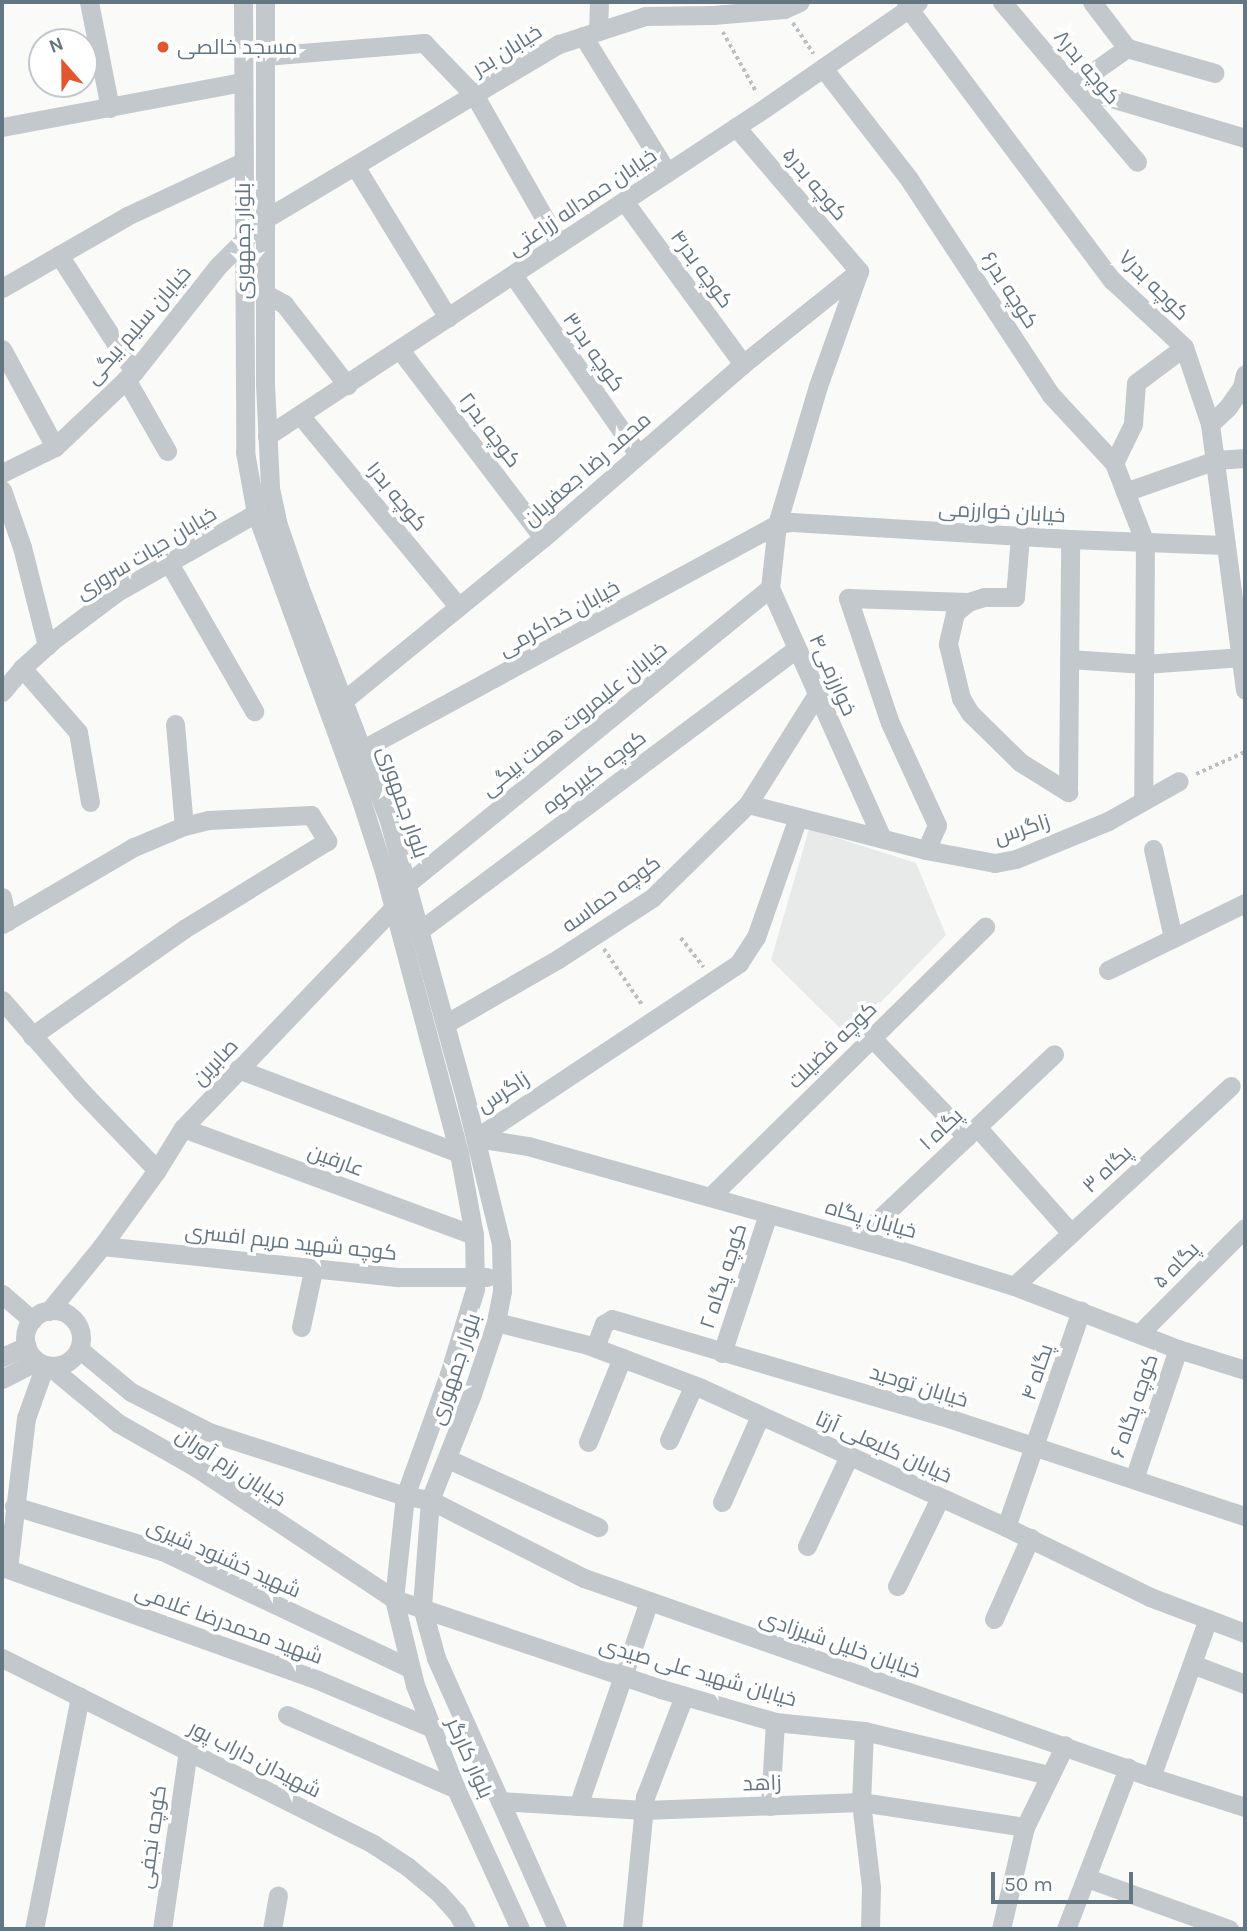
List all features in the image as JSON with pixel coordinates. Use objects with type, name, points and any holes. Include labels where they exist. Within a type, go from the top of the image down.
[{"type":"street","points":[[89,2],[110,108]]},
{"type":"street","name":"بلوار جمهوری","points":[[243,2],[245,452],[256,513],[354,754],[390,821],[501,1242],[502,1280],[496,1322],[448,1459],[430,1500],[422,1607]]},
{"type":"street","name":"بلوار جمهوری","points":[[265,2],[267,436],[270,488],[278,522],[343,701],[369,822],[459,1153],[474,1235],[475,1289],[449,1374],[405,1496],[394,1599]]},
{"type":"street","points":[[599,2],[591,33],[667,172]]},
{"type":"street","name":"کوچه بدر۸","points":[[1002,2],[1137,162]]},
{"type":"street","points":[[1092,2],[1127,48],[1214,73]]},
{"type":"street","name":"خیابان حمداله زراعتی","points":[[267,436],[736,127],[911,4]]},
{"type":"street","name":"کوچه بدر۷","points":[[911,4],[1112,280],[1184,347],[1209,424],[1216,460],[1224,545],[1243,657],[1245,690]]},
{"type":"street","name":"خیابان بدر","points":[[265,219],[559,44],[645,16],[713,15],[792,6]]},
{"type":"street","points":[[265,56],[424,43],[475,96],[559,244]]},
{"type":"street","points":[[1073,86],[1127,48]]},
{"type":"street","name":"کوچه بدر۶","points":[[822,68],[909,179],[1051,395],[1114,463],[1145,542]]},
{"type":"street","points":[[2,128],[243,82]]},
{"type":"street","points":[[1073,86],[1245,138]]},
{"type":"street","name":"کوچه بدر۵","points":[[736,127],[859,271]]},
{"type":"street","points":[[2,288],[127,216],[243,162]]},
{"type":"street","points":[[355,166],[448,318]]},
{"type":"street","name":"کوچه بدر۴","points":[[624,201],[743,364]]},
{"type":"street","name":"خیابان سلیم بیگی","points":[[2,473],[55,447],[130,375],[218,266],[265,219]]},
{"type":"street","points":[[59,255],[130,375],[167,451]]},
{"type":"street","name":"محمد رضا جعفریان","points":[[343,701],[543,538],[743,364],[859,271]]},
{"type":"street","name":"خوارزمی۴","points":[[859,271],[818,386],[777,524],[770,588],[882,838]]},
{"type":"street","name":"کوچه بدر۳","points":[[513,275],[638,454]]},
{"type":"street","points":[[267,294],[284,304],[347,385]]},
{"type":"street","points":[[1114,463],[1133,424],[1136,383],[1184,347]]},
{"type":"street","points":[[2,349],[55,447]]},
{"type":"street","name":"کوچه بدر۲","points":[[400,350],[543,538]]},
{"type":"street","points":[[1209,424],[1228,407],[1242,387],[1245,374]]},
{"type":"street","name":"کوچه بدر۱","points":[[300,415],[458,606]]},
{"type":"street","points":[[1125,492],[1216,460],[1245,458]]},
{"type":"street","points":[[2,490],[22,547],[47,646]]},
{"type":"street","name":"خیابان حیات سروری","points":[[2,692],[22,668],[47,646],[117,592],[256,513]]},
{"type":"street","name":"خیابان خوارزمی","points":[[777,524],[792,522],[1070,540],[1224,545]]},
{"type":"street","name":"خیابان خداکرمی","points":[[354,754],[777,524]]},
{"type":"street","points":[[926,850],[937,825],[890,723],[848,598],[968,602],[984,597],[1014,597],[1020,537]]},
{"type":"street","points":[[968,602],[955,613],[948,643],[961,698],[970,713],[1020,762],[1068,792],[1070,540]]},
{"type":"street","points":[[1143,799],[1145,542]]},
{"type":"street","points":[[169,563],[254,711]]},
{"type":"street","name":"خیابان علیمروت همت بیگی","points":[[407,884],[770,588]]},
{"type":"street","name":"کوچه کبیرکوه","points":[[419,931],[796,649]]},
{"type":"street","points":[[1069,659],[1144,664],[1243,657]]},
{"type":"street","points":[[22,668],[78,732],[90,802]]},
{"type":"street","name":"کوچه حماسه","points":[[445,1024],[652,898],[748,804],[817,694]]},
{"type":"street","points":[[175,724],[184,826]]},
{"type":"street","name":"زاگرس","points":[[748,804],[926,850],[995,863],[1016,859],[1108,821],[1179,781]]},
{"type":"street","points":[[2,897],[4,922],[134,847],[184,826],[208,820],[312,815],[327,841],[184,929],[32,1037]]},
{"type":"street","name":"زاگرس","points":[[475,1138],[738,963],[756,937],[798,817]]},
{"type":"street","points":[[1153,849],[1173,938]]},
{"type":"street","points":[[1108,970],[1245,903]]},
{"type":"street","name":"صابرین","points":[[41,1316],[102,1246],[157,1170],[183,1128],[393,908]]},
{"type":"street","name":"کوچه فضیلت","points":[[712,1195],[985,927]]},
{"type":"street","points":[[2,1000],[32,1037],[157,1170]]},
{"type":"street","points":[[872,1038],[972,1132],[1071,1233]]},
{"type":"street","name":"پگاه ۱","points":[[859,1238],[1054,1054]]},
{"type":"street","points":[[238,1069],[459,1153]]},
{"type":"street","name":"پگاه ۳","points":[[1014,1286],[1231,1086]]},
{"type":"street","name":"عارفین","points":[[183,1128],[474,1235]]},
{"type":"street","name":"خیابان پگاه","points":[[475,1138],[528,1146],[859,1238],[1014,1286],[1178,1349],[1245,1370]]},
{"type":"street","name":"کوچه پگاه ۲","points":[[722,1353],[768,1214]]},
{"type":"street","name":"پگاه ۵","points":[[1139,1334],[1245,1228]]},
{"type":"street","name":"کوچه شهید مریم افسری","points":[[102,1246],[314,1266],[399,1277],[475,1275],[502,1280]]},
{"type":"street","name":"صابرین","points":[[71,1317],[89,1263]]},
{"type":"street","points":[[301,1327],[314,1266]]},
{"type":"street","points":[[2,1294],[41,1316]]},
{"type":"street","points":[[2,1357],[39,1359],[61,1365],[72,1359],[79,1349],[82,1337],[79,1326],[61,1311],[41,1316],[27,1328],[39,1359],[26,1418],[14,1506]]},
{"type":"street","name":"پگاه ۴","points":[[1006,1527],[1082,1311]]},
{"type":"street","name":"خیابان توحید","points":[[595,1347],[604,1324],[612,1319],[942,1416],[1245,1516]]},
{"type":"street","name":"خیابان کلبعلی آرتا","points":[[496,1322],[595,1347],[694,1385],[1030,1538],[1150,1597],[1245,1633]]},
{"type":"street","name":"خیابان رزم آوران","points":[[79,1349],[131,1392],[209,1432],[405,1496],[430,1500]]},
{"type":"street","name":"کوچه پگاه ۶","points":[[1134,1479],[1178,1349]]},
{"type":"street","points":[[588,1442],[622,1358]]},
{"type":"street","points":[[2,1379],[39,1359]]},
{"type":"street","name":"خیابان رزم آوران","points":[[39,1359],[118,1423],[197,1468],[394,1599],[422,1607]]},
{"type":"street","points":[[669,1440],[694,1385]]},
{"type":"street","points":[[118,1423],[131,1392]]},
{"type":"street","points":[[722,1502],[760,1416]]},
{"type":"street","points":[[807,1546],[849,1456]]},
{"type":"street","points":[[448,1459],[598,1527]]},
{"type":"street","points":[[898,1586],[940,1498]]},
{"type":"street","name":"خیابان خلیل شیرزادی","points":[[430,1500],[584,1578],[1151,1777],[1245,1807]]},
{"type":"street","name":"شهید محمدرضا غلامی","points":[[14,1506],[8,1569],[318,1679],[432,1728]]},
{"type":"street","name":"شهید خشنود شیری","points":[[14,1506],[162,1551],[409,1668]]},
{"type":"street","points":[[994,1619],[1030,1538]]},
{"type":"street","name":"بلوار کارگر","points":[[394,1599],[409,1668],[456,1789],[520,1929]]},
{"type":"street","points":[[578,1806],[649,1601]]},
{"type":"street","name":"بلوار کارگر","points":[[422,1607],[436,1658],[557,1929]]},
{"type":"street","name":"خیابان شهید علی صیدی","points":[[422,1607],[684,1696],[775,1722],[864,1731],[1049,1775]]},
{"type":"street","points":[[1151,1777],[1208,1619]]},
{"type":"street","name":"شهیدان داراب پور","points":[[2,1658],[373,1844],[408,1867],[438,1892],[457,1913],[466,1929]]},
{"type":"street","points":[[1192,1664],[1245,1684]]},
{"type":"street","points":[[34,1929],[80,1696]]},
{"type":"street","points":[[640,1929],[632,1929],[645,1797],[684,1696]]},
{"type":"street","points":[[287,1715],[456,1789]]},
{"type":"street","points":[[770,1806],[775,1722]]},
{"type":"street","points":[[864,1731],[861,1802],[871,1887],[870,1929]]},
{"type":"street","points":[[1001,1929],[1025,1826],[1065,1745]]},
{"type":"street","name":"کوچه نجفی","points":[[162,1929],[188,1750]]},
{"type":"street","points":[[1066,1929],[1128,1768]]},
{"type":"street","name":"زاهد","points":[[500,1801],[644,1810],[861,1802],[1025,1826]]},
{"type":"street","points":[[1087,1878],[1229,1929]]},
{"type":"street","points":[[272,1929],[278,1896]]},
{"type":"path","points":[[792,6],[822,68]]},
{"type":"path","points":[[713,15],[765,107]]},
{"type":"path","points":[[1179,781],[1245,752]]},
{"type":"path","points":[[595,935],[653,1020]]},
{"type":"path","points":[[681,938],[715,980]]},
{"type":"shaded area","points":[[809,829],[916,863],[946,935],[848,1036],[771,960]]},
{"type":"place","name":"مسجد خالصی","points":[[163,47]]}]
